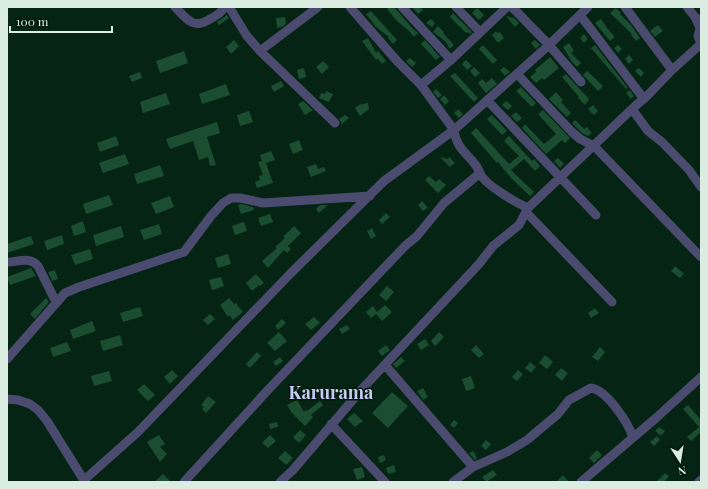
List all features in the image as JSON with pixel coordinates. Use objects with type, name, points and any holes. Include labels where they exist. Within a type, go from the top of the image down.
[{"type":"street","points":[[175,7],[191,22],[196,24],[204,23],[222,12],[225,7]]},
{"type":"street","points":[[229,7],[247,36],[260,51],[335,123]]},
{"type":"street","points":[[260,51],[318,7]]},
{"type":"street","points":[[402,7],[451,60]]},
{"type":"street","points":[[456,7],[480,32]]},
{"type":"street","points":[[421,86],[507,7]]},
{"type":"street","points":[[512,7],[549,45],[581,82]]},
{"type":"street","points":[[625,7],[672,70]]},
{"type":"street","points":[[286,480],[331,424],[479,264],[493,246],[519,225],[527,210],[560,177],[644,99],[672,70],[701,44],[698,36],[700,28],[698,19],[687,7]]},
{"type":"street","points":[[356,9],[421,86],[454,130],[458,146],[475,164],[483,178],[527,210],[612,302]]},
{"type":"street","points":[[7,399],[18,400],[30,404],[38,410],[47,421],[84,481],[138,432],[290,274],[384,182],[454,130],[549,45],[583,10],[644,99]]},
{"type":"street","points":[[517,74],[572,132],[580,139],[594,146],[701,257]]},
{"type":"street","points":[[487,100],[596,215]]},
{"type":"street","points":[[632,109],[648,131],[662,142],[689,170],[701,187]]},
{"type":"street","points":[[184,482],[272,385],[405,246],[417,236],[444,203],[480,173]]},
{"type":"street","points":[[7,359],[65,293],[184,252],[211,216],[223,203],[231,198],[240,198],[263,203],[370,196]]},
{"type":"street","points":[[7,262],[28,260],[34,262],[38,266],[56,302]]},
{"type":"street","points":[[385,365],[474,467]]},
{"type":"street","points":[[581,482],[701,378]]},
{"type":"street","points":[[453,482],[474,467],[507,452],[527,440],[558,414],[569,400],[591,388],[596,389],[609,400],[629,426],[633,437]]},
{"type":"street","points":[[331,424],[385,482]]},
{"type":"building","points":[[394,7],[418,33],[414,37],[387,9]]},
{"type":"building","points":[[412,7],[420,7],[423,10],[418,14]]},
{"type":"building","points":[[477,8],[484,15],[479,20],[472,13]]},
{"type":"building","points":[[616,8],[640,38],[636,41],[631,35],[632,34],[610,13]]},
{"type":"building","points":[[371,11],[397,40],[393,44],[388,38],[389,37],[376,27],[366,14]]},
{"type":"building","points":[[453,13],[472,32],[470,34],[467,32],[466,33],[450,17]]},
{"type":"building","points":[[227,15],[229,18],[219,25],[217,22]]},
{"type":"building","points":[[506,16],[514,18],[519,23],[515,27]]},
{"type":"building","points":[[285,17],[286,24],[277,28],[276,18]]},
{"type":"building","points":[[431,19],[435,23],[432,27],[426,23]]},
{"type":"building","points":[[601,19],[615,37],[610,41],[595,23]]},
{"type":"building","points":[[658,25],[663,31],[655,37],[650,31]]},
{"type":"building","points":[[438,26],[454,45],[450,49],[445,41],[433,32]]},
{"type":"building","points":[[496,31],[497,33],[500,32],[504,38],[498,43],[492,35]]},
{"type":"building","points":[[584,34],[588,39],[584,43],[580,38]]},
{"type":"building","points":[[368,38],[376,53],[378,51],[386,61],[382,64],[378,59],[376,60],[362,41]]},
{"type":"building","points":[[234,40],[239,46],[231,54],[226,47]]},
{"type":"building","points":[[425,40],[440,57],[436,60],[421,44]]},
{"type":"building","points":[[535,40],[540,45],[536,49],[531,43]]},
{"type":"building","points":[[569,43],[574,51],[571,53],[581,63],[577,67],[572,62],[563,47]]},
{"type":"building","points":[[483,45],[497,60],[493,64],[479,49]]},
{"type":"building","points":[[595,45],[628,88],[626,89],[591,48]]},
{"type":"building","points":[[618,45],[622,49],[618,53],[614,48]]},
{"type":"building","points":[[184,51],[188,63],[160,73],[156,61]]},
{"type":"building","points":[[629,55],[633,60],[629,64],[625,59]]},
{"type":"building","points":[[550,57],[559,68],[544,80],[542,78],[536,83],[530,77],[536,72],[535,70]]},
{"type":"building","points":[[410,58],[416,63],[412,67],[406,61]]},
{"type":"building","points":[[466,60],[472,66],[467,70],[462,64]]},
{"type":"building","points":[[323,61],[329,67],[322,74],[316,67]]},
{"type":"building","points":[[474,67],[480,73],[475,77],[470,71]]},
{"type":"building","points":[[504,67],[510,72],[505,76],[500,70]]},
{"type":"building","points":[[304,68],[306,77],[299,79],[297,70]]},
{"type":"building","points":[[639,68],[644,73],[641,77],[635,71]]},
{"type":"building","points":[[587,71],[603,86],[598,91],[583,75]]},
{"type":"building","points":[[140,72],[142,78],[132,82],[129,76]]},
{"type":"building","points":[[455,73],[478,98],[474,102],[450,76]]},
{"type":"building","points":[[566,74],[589,99],[585,105],[562,77]]},
{"type":"building","points":[[492,78],[497,84],[486,93],[478,83],[482,79],[486,83]]},
{"type":"building","points":[[281,81],[284,86],[274,92],[271,86]]},
{"type":"building","points":[[226,84],[230,95],[202,104],[199,94]]},
{"type":"building","points":[[521,87],[536,103],[532,107],[516,91]]},
{"type":"building","points":[[436,89],[442,95],[438,98],[433,92]]},
{"type":"building","points":[[630,90],[634,96],[631,99],[626,93]]},
{"type":"building","points":[[326,91],[333,94],[329,102],[319,98],[321,93],[325,94]]},
{"type":"building","points":[[556,92],[563,100],[561,102],[571,113],[567,117],[549,99]]},
{"type":"building","points":[[166,93],[170,104],[143,113],[140,102]]},
{"type":"building","points":[[444,95],[449,101],[445,105],[440,99]]},
{"type":"building","points":[[303,101],[313,110],[305,115],[298,104]]},
{"type":"building","points":[[506,101],[512,106],[508,110],[502,105]]},
{"type":"building","points":[[368,103],[369,109],[360,116],[355,108],[359,105]]},
{"type":"building","points":[[593,105],[598,111],[594,115],[588,109]]},
{"type":"building","points":[[458,109],[463,114],[459,118],[454,113]]},
{"type":"building","points":[[543,110],[570,138],[565,143],[562,140],[546,154],[522,128],[525,124],[544,144],[556,134],[538,114]]},
{"type":"building","points":[[249,111],[253,122],[240,126],[237,115]]},
{"type":"building","points":[[516,112],[522,118],[517,122],[511,116]]},
{"type":"building","points":[[345,115],[349,118],[342,124],[339,119]]},
{"type":"building","points":[[492,115],[507,131],[502,135],[487,119]]},
{"type":"building","points":[[575,120],[584,129],[587,127],[592,133],[588,136],[583,134],[572,123]]},
{"type":"building","points":[[217,122],[220,133],[207,137],[216,165],[210,166],[208,157],[199,160],[193,141],[170,149],[166,139]]},
{"type":"building","points":[[476,128],[509,164],[519,156],[504,141],[509,136],[532,161],[534,159],[540,166],[535,171],[524,159],[511,170],[534,192],[530,196],[511,178],[471,133]]},
{"type":"building","points":[[116,136],[119,145],[100,152],[97,143]]},
{"type":"building","points":[[299,140],[303,150],[293,154],[289,144]]},
{"type":"building","points":[[271,151],[275,160],[266,163],[273,183],[257,188],[255,182],[260,180],[259,176],[263,175],[258,162],[262,161],[260,155]]},
{"type":"building","points":[[125,154],[129,164],[103,173],[99,163]]},
{"type":"building","points":[[440,157],[448,159],[449,157],[455,163],[450,167]]},
{"type":"building","points":[[558,158],[564,164],[560,168],[554,161]]},
{"type":"building","points":[[316,164],[318,169],[324,167],[326,171],[311,177],[307,167]]},
{"type":"building","points":[[160,165],[164,176],[137,184],[134,174]]},
{"type":"building","points":[[429,176],[436,182],[439,179],[446,185],[438,193],[425,180]]},
{"type":"building","points":[[109,195],[113,205],[86,214],[83,204]]},
{"type":"building","points":[[170,196],[174,207],[156,214],[151,203]]},
{"type":"building","points":[[422,201],[428,208],[423,211],[418,205]]},
{"type":"building","points":[[241,204],[253,207],[254,210],[241,214],[238,205]]},
{"type":"building","points":[[320,205],[328,205],[319,213],[316,209]]},
{"type":"building","points":[[386,213],[390,217],[382,224],[379,220]]},
{"type":"building","points":[[270,214],[273,222],[261,226],[258,218]]},
{"type":"building","points":[[83,221],[86,232],[74,236],[71,226]]},
{"type":"building","points":[[244,222],[247,231],[235,235],[232,226]]},
{"type":"building","points":[[159,224],[162,234],[144,240],[140,230]]},
{"type":"building","points":[[121,226],[124,237],[96,246],[93,235]]},
{"type":"building","points":[[294,226],[301,233],[288,246],[291,249],[287,253],[284,250],[268,268],[262,261],[277,248],[275,247],[285,238],[283,237]]},
{"type":"building","points":[[372,228],[376,236],[371,239],[367,231]]},
{"type":"building","points":[[62,235],[64,244],[47,250],[44,241]]},
{"type":"building","points":[[31,236],[34,244],[7,253],[7,244]]},
{"type":"building","points":[[90,249],[93,259],[75,265],[71,255]]},
{"type":"building","points":[[228,254],[231,264],[218,268],[215,258]]},
{"type":"building","points":[[675,266],[684,274],[680,278],[671,271]]},
{"type":"building","points":[[31,268],[36,276],[10,285],[7,277]]},
{"type":"building","points":[[55,270],[58,279],[52,281],[48,272]]},
{"type":"building","points":[[256,274],[264,283],[252,291],[246,283]]},
{"type":"building","points":[[221,277],[224,286],[212,290],[209,280]]},
{"type":"building","points":[[387,286],[394,292],[386,301],[379,295]]},
{"type":"building","points":[[46,298],[49,302],[35,319],[30,314]]},
{"type":"building","points":[[229,298],[234,304],[237,304],[243,312],[233,320],[229,315],[228,317],[220,305]]},
{"type":"building","points":[[385,305],[392,312],[382,321],[376,314],[371,318],[366,312],[373,306],[377,312]]},
{"type":"building","points":[[140,307],[143,316],[123,322],[120,313]]},
{"type":"building","points":[[595,308],[599,313],[591,318],[588,313]]},
{"type":"building","points":[[210,314],[215,319],[208,325],[203,320]]},
{"type":"building","points":[[314,317],[320,323],[311,330],[305,324]]},
{"type":"building","points":[[282,319],[286,323],[278,330],[275,326]]},
{"type":"building","points":[[92,321],[96,331],[73,339],[70,330]]},
{"type":"building","points":[[347,325],[350,329],[342,334],[339,329]]},
{"type":"building","points":[[279,332],[287,341],[275,351],[267,343]]},
{"type":"building","points":[[439,332],[444,337],[435,346],[431,341]]},
{"type":"building","points":[[120,335],[123,345],[103,351],[100,341]]},
{"type":"building","points":[[425,339],[429,345],[421,350],[417,344]]},
{"type":"building","points":[[67,342],[71,351],[53,357],[50,348]]},
{"type":"building","points":[[386,345],[390,350],[382,356],[378,351]]},
{"type":"building","points":[[476,345],[484,354],[479,358],[471,350]]},
{"type":"building","points":[[600,347],[605,352],[598,361],[592,357]]},
{"type":"building","points":[[257,352],[261,356],[250,368],[246,364]]},
{"type":"building","points":[[545,355],[553,362],[547,369],[539,363]]},
{"type":"building","points":[[280,357],[283,361],[276,366],[273,362]]},
{"type":"building","points":[[401,357],[405,361],[396,368],[393,364]]},
{"type":"building","points":[[530,362],[536,367],[531,373],[525,368]]},
{"type":"building","points":[[561,368],[568,373],[562,381],[555,375]]},
{"type":"building","points":[[172,370],[178,376],[170,384],[164,377]]},
{"type":"building","points":[[518,370],[523,374],[517,381],[512,377]]},
{"type":"building","points":[[109,371],[112,381],[94,386],[91,376]]},
{"type":"building","points":[[471,376],[475,388],[466,391],[462,379]]},
{"type":"building","points":[[144,384],[155,395],[148,401],[137,390]]},
{"type":"building","points":[[423,388],[428,397],[423,400],[417,391]]},
{"type":"building","points":[[392,392],[408,406],[388,428],[372,413]]},
{"type":"building","points":[[208,396],[216,402],[206,413],[202,409],[204,407],[201,405]]},
{"type":"building","points":[[297,400],[304,412],[320,401],[323,405],[311,415],[313,417],[305,426],[291,412],[287,405]]},
{"type":"building","points":[[688,405],[701,420],[701,432],[691,441],[687,437],[699,427],[683,409]]},
{"type":"building","points":[[354,413],[363,421],[355,427],[347,419]]},
{"type":"building","points":[[454,420],[458,423],[454,428],[450,425]]},
{"type":"building","points":[[277,422],[278,427],[270,429],[269,424]]},
{"type":"building","points":[[659,427],[665,431],[661,436],[655,431]]},
{"type":"building","points":[[300,430],[306,435],[299,443],[293,437]]},
{"type":"building","points":[[159,435],[165,444],[160,447],[167,454],[160,462],[147,442]]},
{"type":"building","points":[[270,435],[276,441],[268,448],[262,443]]},
{"type":"building","points":[[657,436],[660,440],[654,446],[650,442]]},
{"type":"building","points":[[486,440],[491,444],[486,450],[481,446]]},
{"type":"building","points":[[597,450],[602,455],[594,463],[589,458]]},
{"type":"building","points":[[285,451],[293,458],[286,465],[278,458]]},
{"type":"building","points":[[474,451],[477,459],[475,460],[469,453]]},
{"type":"building","points":[[384,455],[386,460],[380,463],[378,457]]},
{"type":"building","points":[[394,465],[396,472],[388,474],[386,468]]},
{"type":"building","points":[[362,467],[365,477],[357,480],[353,469]]},
{"type":"building","points":[[493,470],[497,475],[486,482],[482,477]]},
{"type":"building","points":[[665,473],[669,476],[664,482],[656,482]]},
{"type":"building","points":[[163,474],[171,482],[154,482]]},
{"type":"building","points":[[563,475],[569,482],[556,482]]},
{"type":"district","name":"Karurama","points":[[331,392]]}]
